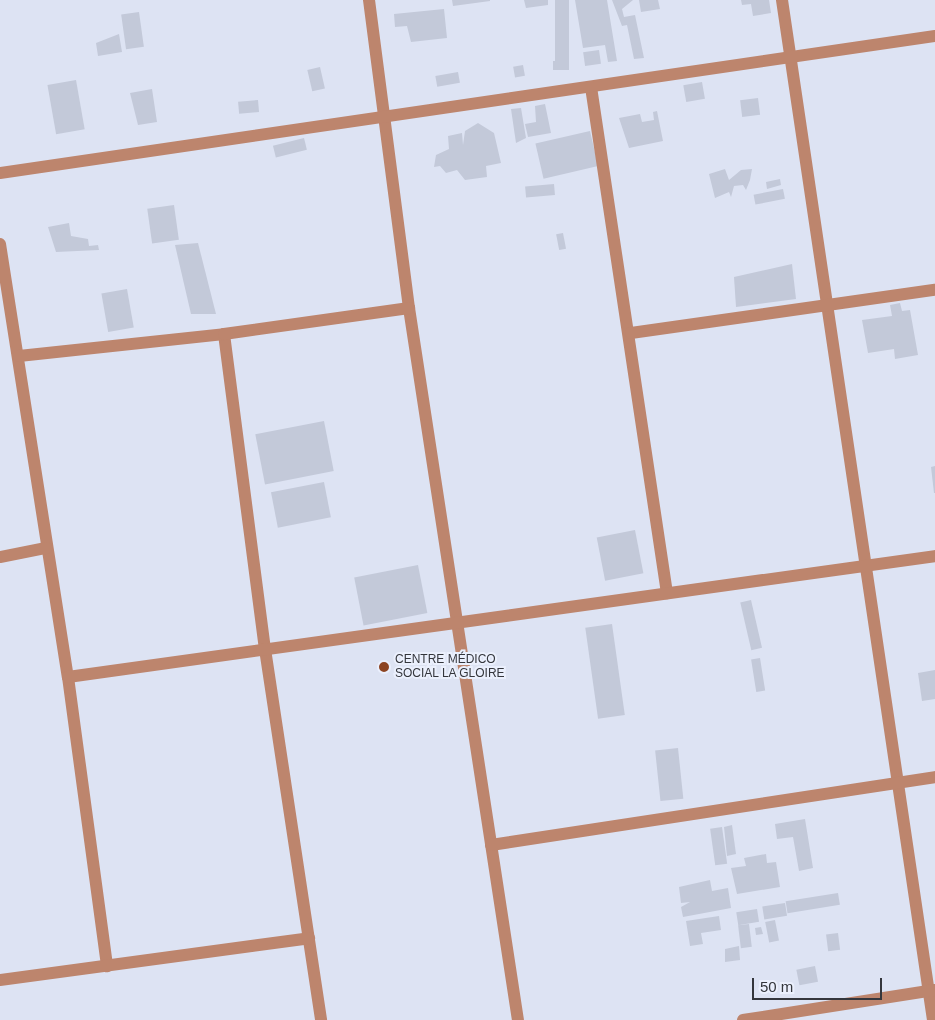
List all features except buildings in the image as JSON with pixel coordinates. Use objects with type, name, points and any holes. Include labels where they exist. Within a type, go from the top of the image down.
[{"type":"street","points":[[370,0],[409,308],[518,1020]]},
{"type":"street","points":[[782,0],[825,306],[932,990],[933,1020]]},
{"type":"street","points":[[0,173],[935,36]]},
{"type":"street","points":[[591,86],[631,333],[666,593]]},
{"type":"street","points":[[0,244],[46,548],[68,677],[107,966]]},
{"type":"street","points":[[631,333],[935,290]]},
{"type":"street","points":[[18,356],[224,334],[409,308]]},
{"type":"street","points":[[224,334],[265,649],[321,1020]]},
{"type":"street","points":[[0,556],[46,548]]},
{"type":"street","points":[[68,677],[935,556]]},
{"type":"street","points":[[491,845],[935,777]]},
{"type":"street","points":[[0,980],[309,938]]},
{"type":"street","points":[[743,1020],[932,990]]},
{"type":"place","name":"CENTRE MÉDICO SOCIAL LA GLOIRE","points":[[384,667]]}]
